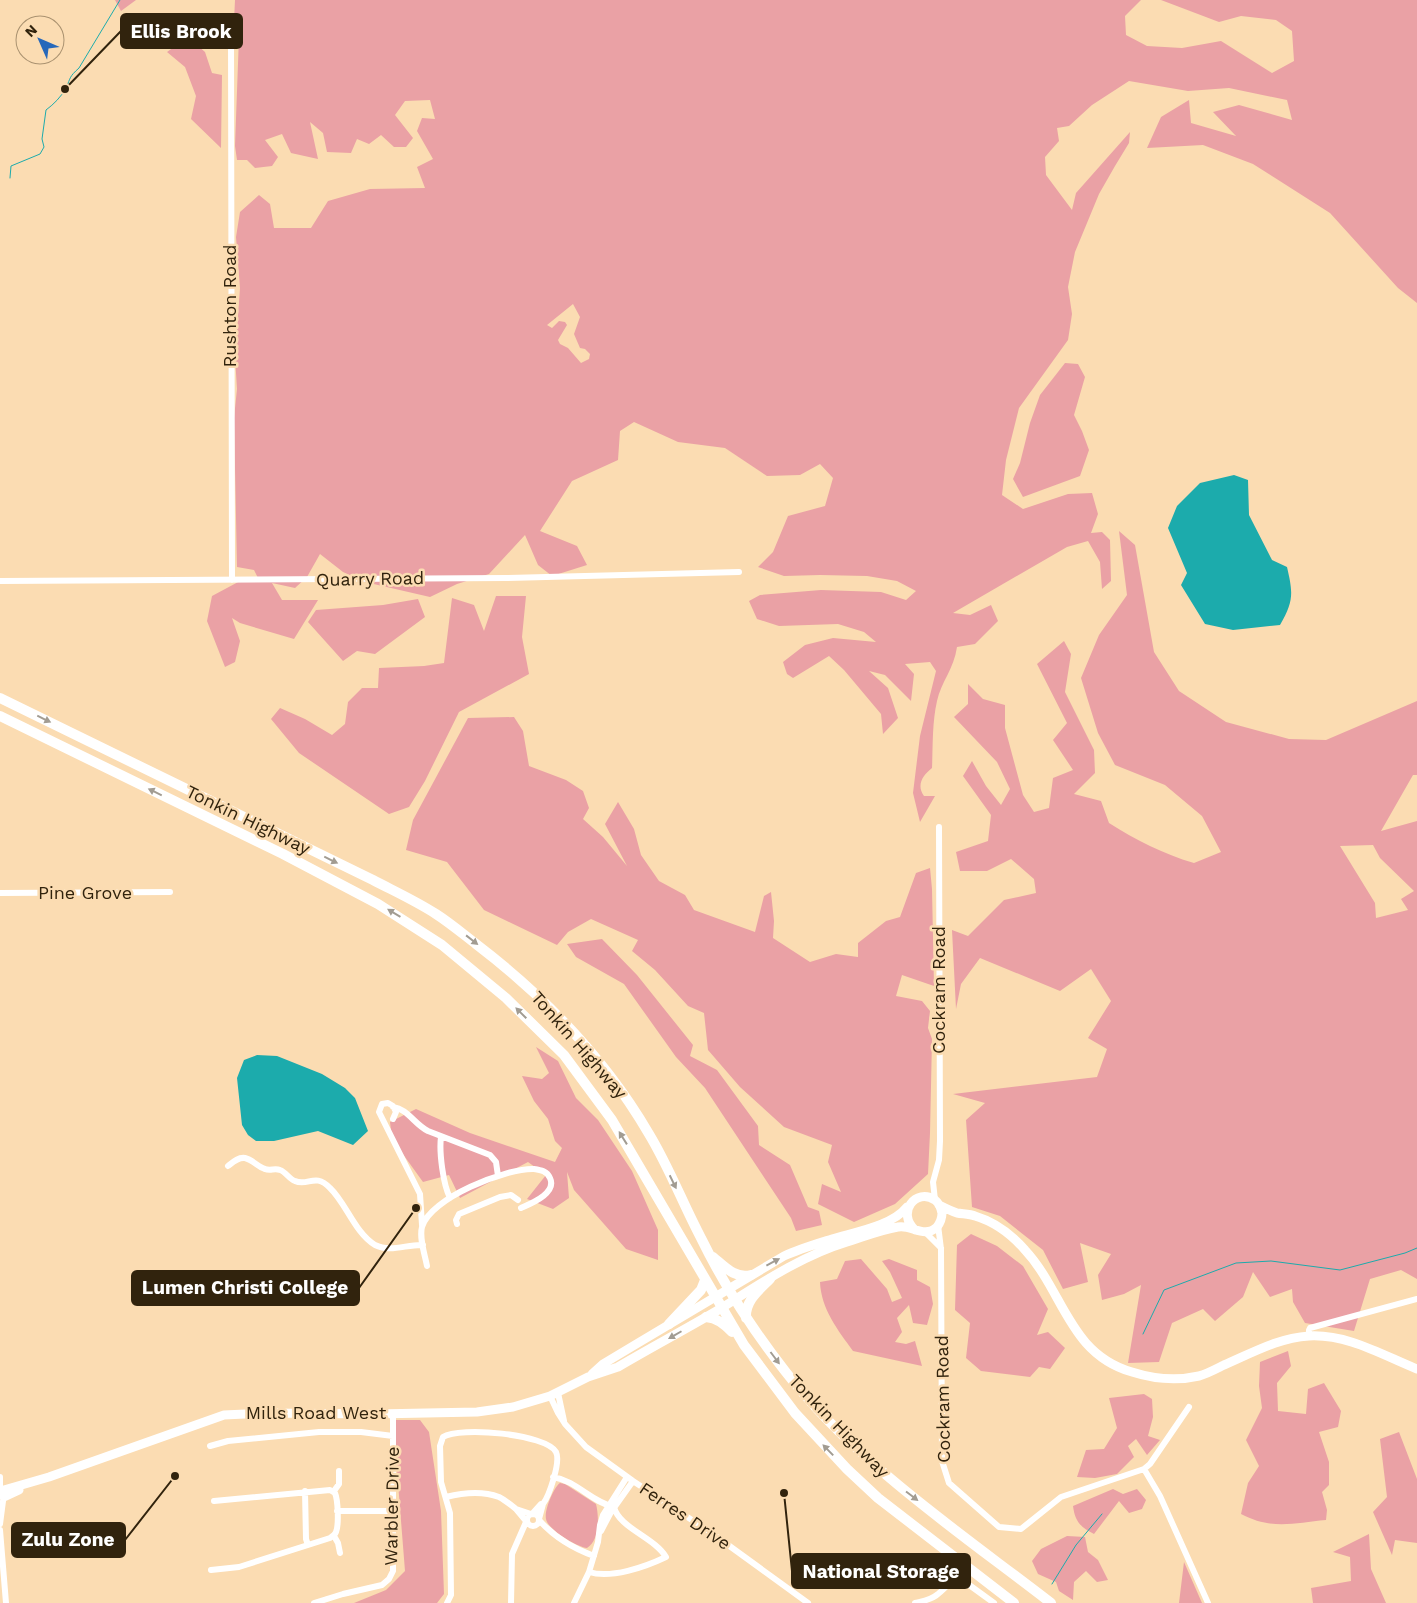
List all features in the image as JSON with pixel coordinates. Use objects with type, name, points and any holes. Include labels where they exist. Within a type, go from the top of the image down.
[{"type":"highway","name":"Tonkin Highway","points":[[0,698],[373,880],[433,912],[498,961],[564,1022],[610,1076],[650,1134],[708,1253],[734,1300],[785,1372],[812,1404],[894,1482],[1051,1603]]},
{"type":"highway","name":"Tonkin Highway","points":[[0,716],[346,886],[408,921],[442,944],[506,998],[564,1055],[612,1120],[714,1297],[744,1345],[795,1413],[847,1469],[902,1518],[1014,1603]]},
{"type":"highway","points":[[708,1253],[735,1275],[745,1277],[751,1275]]},
{"type":"highway","points":[[746,1318],[748,1303],[770,1278]]},
{"type":"highway","points":[[669,1324],[701,1290],[705,1280]]},
{"type":"highway","points":[[706,1317],[720,1322],[744,1345]]},
{"type":"main road","points":[[955,1212],[935,1229],[925,1232],[915,1230],[908,1221],[907,1210],[918,1198],[922,1197],[955,1212],[974,1216],[994,1224],[1010,1235],[1026,1250],[1038,1266],[1063,1310],[1088,1347],[1112,1366],[1153,1378],[1176,1379],[1200,1375],[1280,1340],[1309,1336],[1341,1339],[1361,1345],[1417,1369]]},
{"type":"main road","points":[[937,1203],[942,1211],[939,1224]]},
{"type":"main road","name":"Mills Road West","points":[[588,1378],[603,1364],[751,1275],[797,1250],[876,1226],[901,1215],[910,1205]]},
{"type":"main road","name":"Mills Road West","points":[[1,1496],[224,1415],[267,1412],[477,1412],[513,1407],[554,1394],[588,1378],[618,1367],[770,1278],[830,1247],[900,1226],[915,1230]]},
{"type":"street","name":"Rushton Road","points":[[231,31],[232,580]]},
{"type":"street","name":"Quarry Road","points":[[0,581],[506,578],[739,572]]},
{"type":"street","name":"Cockram Road","points":[[937,1203],[934,1182],[939,1160],[940,1141],[939,827]]},
{"type":"street","name":"Pine Grove","points":[[0,893],[170,892]]},
{"type":"street","points":[[393,1118],[396,1112],[388,1103],[384,1103],[379,1112],[420,1194],[426,1266]]},
{"type":"street","points":[[393,1107],[404,1110],[420,1126],[441,1137],[490,1155],[496,1162],[498,1176]]},
{"type":"street","points":[[441,1137],[440,1156],[450,1198]]},
{"type":"street","points":[[228,1166],[236,1160],[244,1158],[268,1170],[280,1170],[294,1181],[300,1183],[312,1180],[320,1181],[333,1190],[351,1218],[374,1244],[389,1249],[423,1244]]},
{"type":"street","points":[[422,1227],[432,1211],[450,1198],[511,1171],[531,1169],[544,1171],[549,1175],[551,1183],[547,1193],[521,1208]]},
{"type":"street","name":"Cockram Road","points":[[922,1197],[934,1182]]},
{"type":"street","points":[[457,1224],[456,1218],[459,1214],[500,1197],[511,1195],[518,1200]]},
{"type":"street","name":"Cockram Road","points":[[939,1224],[942,1249],[942,1461],[948,1482],[999,1527],[1021,1529],[1062,1497],[1144,1470]]},
{"type":"street","points":[[925,1232],[942,1249]]},
{"type":"street","points":[[1309,1336],[1310,1328],[1417,1299]]},
{"type":"street","name":"Ferres Drive","points":[[554,1394],[565,1424],[586,1447],[630,1479],[713,1534],[808,1603]]},
{"type":"street","points":[[1190,1407],[1144,1470],[1160,1496],[1208,1603]]},
{"type":"street","name":"Warbler Drive","points":[[314,1603],[382,1585],[393,1571],[393,1413]]},
{"type":"street","points":[[447,1603],[451,1595],[450,1513],[441,1482],[440,1442],[443,1437],[448,1434],[477,1431],[527,1437],[555,1451],[557,1459],[550,1493],[543,1504],[538,1524],[520,1537]]},
{"type":"street","points":[[210,1446],[228,1442],[319,1432],[361,1432],[393,1436]]},
{"type":"street","points":[[334,1492],[339,1484],[339,1471]]},
{"type":"street","points":[[0,1476],[0,1524]]},
{"type":"street","points":[[553,1477],[572,1482],[600,1503],[611,1506],[619,1518],[658,1546],[666,1557],[610,1574],[602,1575],[589,1572]]},
{"type":"street","points":[[574,1603],[589,1572],[600,1532],[611,1506],[630,1479]]},
{"type":"street","points":[[214,1501],[305,1491],[326,1490],[334,1492]]},
{"type":"street","points":[[305,1491],[306,1538],[308,1545]]},
{"type":"street","points":[[211,1570],[239,1567],[334,1536],[337,1529],[337,1499],[334,1492]]},
{"type":"street","points":[[446,1497],[469,1493],[503,1499],[516,1509],[530,1526],[549,1532],[574,1548],[594,1556]]},
{"type":"street","points":[[511,1603],[512,1554],[515,1544],[520,1537],[528,1516],[543,1504]]},
{"type":"street","points":[[516,1509],[536,1515],[549,1532]]},
{"type":"street","points":[[337,1511],[394,1511]]},
{"type":"street","points":[[0,1530],[6,1603]]},
{"type":"street","points":[[334,1536],[340,1552]]},
{"type":"street","points":[[915,1603],[929,1600],[954,1580],[962,1579],[994,1603]]},
{"type":"shaded area","points":[[115,0],[136,0],[121,11]]},
{"type":"shaded area","points":[[235,0],[1141,0],[1125,16],[1126,35],[1147,46],[1182,48],[1221,41],[1272,73],[1294,61],[1292,31],[1276,20],[1241,16],[1219,22],[1161,0],[1417,0],[1417,303],[1398,288],[1330,213],[1253,164],[1203,145],[1147,148],[1161,117],[1189,100],[1191,123],[1236,136],[1213,112],[1239,105],[1292,120],[1287,100],[1229,88],[1188,91],[1129,81],[1092,105],[1069,126],[1057,128],[1059,141],[1045,157],[1046,175],[1072,210],[1076,193],[1130,132],[1129,143],[1099,194],[1075,252],[1068,287],[1072,314],[1068,340],[1019,408],[1006,460],[1002,495],[1023,509],[1068,494],[1092,493],[1098,514],[1091,533],[1102,532],[1110,540],[1111,581],[1102,589],[1100,562],[1088,541],[1067,547],[953,613],[970,615],[991,605],[998,621],[975,644],[957,647],[953,662],[941,688],[935,709],[933,726],[932,768],[923,777],[921,784],[924,796],[935,796],[920,822],[913,793],[920,736],[936,671],[930,662],[905,664],[914,674],[911,701],[885,675],[869,671],[888,688],[898,718],[883,734],[881,714],[844,670],[829,656],[793,678],[787,674],[783,662],[805,645],[833,638],[876,642],[864,632],[838,624],[779,626],[757,619],[749,601],[760,595],[821,590],[881,592],[906,600],[916,591],[897,581],[867,576],[784,576],[758,567],[773,552],[788,516],[825,506],[833,478],[820,464],[800,475],[767,476],[725,448],[678,442],[634,422],[620,431],[618,460],[572,481],[540,531],[577,546],[587,565],[552,576],[538,565],[525,535],[489,574],[457,584],[430,597],[365,582],[343,572],[320,554],[307,577],[295,588],[272,583],[282,600],[318,600],[294,639],[240,623],[232,618],[240,641],[235,662],[225,667],[207,621],[212,596],[240,581],[260,582],[254,570],[237,567],[234,418],[237,389],[235,357],[240,288],[236,237],[240,212],[259,195],[270,204],[274,228],[311,228],[328,201],[370,189],[425,188],[417,167],[433,159],[417,131],[422,118],[435,119],[430,100],[405,101],[395,115],[413,138],[406,147],[394,147],[381,135],[369,144],[357,139],[351,153],[327,152],[323,133],[310,122],[318,159],[291,153],[282,134],[265,140],[278,157],[272,166],[255,168],[247,160],[237,160],[235,146],[239,36],[234,21]],"holes":[[[573,304],[580,317],[574,334],[580,348],[585,349],[590,354],[589,359],[581,363],[558,340],[567,325],[565,322],[559,321],[552,328],[547,325]]]},
{"type":"shaded area","points":[[188,37],[205,52],[212,73],[222,75],[221,148],[191,119],[196,96],[185,67],[167,52]]},
{"type":"shaded area","points":[[1065,363],[1078,364],[1085,377],[1074,415],[1089,450],[1080,476],[1023,497],[1013,479],[1020,463],[1030,423],[1040,395]]},
{"type":"shaded area","points":[[1119,531],[1135,545],[1154,652],[1179,691],[1226,722],[1289,739],[1326,740],[1417,701],[1417,775],[1413,775],[1381,831],[1417,821],[1417,1279],[1401,1270],[1370,1279],[1354,1331],[1305,1323],[1293,1302],[1292,1289],[1270,1297],[1253,1272],[1243,1297],[1215,1321],[1203,1309],[1172,1323],[1159,1362],[1128,1363],[1141,1285],[1124,1294],[1102,1300],[1098,1275],[1111,1254],[1080,1243],[1088,1282],[1063,1289],[1043,1250],[1000,1216],[972,1207],[966,1120],[985,1103],[953,1094],[1097,1077],[1107,1049],[1088,1038],[1111,1001],[1091,969],[1060,991],[980,958],[961,984],[956,1009],[952,930],[968,936],[1004,900],[1036,893],[1034,879],[1011,859],[987,871],[960,871],[956,852],[988,841],[991,815],[963,776],[972,761],[986,786],[1001,805],[1010,789],[997,762],[954,717],[968,704],[968,684],[983,699],[1005,705],[1005,728],[1023,795],[1034,812],[1049,808],[1053,778],[1073,770],[1053,740],[1067,723],[1037,664],[1064,641],[1071,654],[1065,692],[1094,750],[1095,773],[1074,794],[1101,801],[1109,823],[1140,841],[1171,855],[1194,863],[1221,852],[1202,816],[1165,785],[1115,765],[1098,733],[1081,678],[1099,635],[1127,595]],"holes":[[[1373,845],[1380,858],[1414,891],[1401,899],[1408,910],[1376,918],[1375,903],[1340,846]]]},
{"type":"shaded area","points":[[496,596],[526,596],[522,637],[529,674],[459,712],[425,781],[409,807],[389,814],[299,753],[271,719],[280,708],[305,719],[332,735],[345,724],[348,702],[362,688],[378,688],[379,668],[444,663],[452,598],[474,605],[484,631]]},
{"type":"shaded area","points":[[418,599],[425,617],[375,654],[357,651],[343,661],[308,622],[316,610],[383,605]]},
{"type":"shaded area","points":[[514,717],[523,731],[529,766],[566,780],[583,791],[589,808],[583,819],[603,837],[627,866],[605,824],[618,802],[634,829],[641,855],[659,881],[685,895],[694,910],[755,932],[764,896],[771,892],[774,921],[773,938],[810,962],[836,954],[858,957],[858,943],[886,921],[900,917],[916,873],[930,868],[934,986],[902,975],[896,996],[922,1001],[930,1011],[928,1028],[932,1039],[928,1174],[895,1204],[854,1222],[818,1204],[822,1184],[841,1192],[828,1162],[832,1145],[784,1127],[740,1087],[708,1050],[704,1013],[688,1006],[655,970],[632,951],[638,940],[591,919],[568,932],[557,945],[484,910],[447,862],[406,850],[413,820],[468,718]]},
{"type":"shaded area","points":[[602,939],[637,975],[693,1045],[690,1056],[717,1070],[758,1126],[759,1145],[790,1165],[808,1207],[819,1211],[822,1225],[796,1231],[791,1218],[705,1088],[676,1057],[624,984],[576,957],[567,944]]},
{"type":"shaded area","points":[[536,1047],[558,1061],[576,1098],[598,1120],[632,1171],[658,1230],[658,1260],[626,1249],[574,1190],[567,1172],[569,1198],[553,1209],[527,1199],[546,1175],[528,1162],[460,1198],[449,1175],[423,1182],[392,1139],[390,1122],[416,1109],[470,1133],[555,1162],[562,1148],[555,1141],[548,1119],[534,1101],[522,1076],[542,1079],[549,1073]]},
{"type":"shaded area","points":[[971,1234],[997,1246],[1023,1266],[1048,1309],[1037,1335],[1048,1332],[1065,1348],[1050,1369],[1039,1367],[1030,1377],[981,1371],[966,1358],[970,1323],[955,1310],[957,1245]]},
{"type":"shaded area","points":[[861,1259],[887,1289],[892,1302],[902,1298],[890,1272],[882,1261],[889,1259],[917,1270],[917,1280],[930,1287],[933,1304],[927,1325],[913,1323],[909,1305],[897,1318],[902,1332],[895,1342],[906,1344],[915,1341],[922,1366],[853,1351],[831,1319],[823,1301],[820,1282],[837,1279],[845,1261]]},
{"type":"shaded area","points":[[1288,1351],[1291,1366],[1277,1383],[1278,1411],[1306,1414],[1308,1389],[1324,1383],[1341,1411],[1338,1427],[1319,1432],[1329,1462],[1329,1485],[1322,1492],[1327,1510],[1326,1520],[1293,1524],[1273,1524],[1241,1514],[1248,1483],[1259,1466],[1246,1440],[1262,1408],[1259,1386],[1260,1362]]},
{"type":"shaded area","points":[[1144,1394],[1152,1399],[1153,1417],[1148,1436],[1160,1440],[1147,1455],[1136,1439],[1128,1446],[1134,1457],[1117,1474],[1095,1478],[1077,1477],[1086,1450],[1104,1449],[1117,1428],[1109,1398]]},
{"type":"shaded area","points":[[393,1420],[420,1420],[429,1432],[441,1511],[444,1594],[437,1603],[354,1603],[386,1590],[405,1571]]},
{"type":"shaded area","points":[[1399,1432],[1417,1479],[1417,1543],[1395,1540],[1392,1555],[1373,1512],[1387,1497],[1380,1439]]},
{"type":"shaded area","points":[[560,1483],[565,1484],[596,1504],[598,1521],[596,1534],[587,1548],[577,1545],[564,1537],[552,1528],[546,1519],[546,1510],[550,1499]]},
{"type":"shaded area","points":[[1113,1489],[1123,1494],[1137,1489],[1146,1500],[1142,1509],[1129,1513],[1119,1501],[1094,1534],[1079,1523],[1073,1506]]},
{"type":"shaded area","points":[[1369,1534],[1371,1569],[1386,1603],[1313,1603],[1311,1588],[1351,1581],[1350,1557],[1333,1552]]},
{"type":"shaded area","points":[[1067,1536],[1085,1537],[1088,1552],[1098,1560],[1108,1580],[1097,1582],[1086,1571],[1074,1582],[1073,1600],[1059,1591],[1056,1582],[1038,1574],[1032,1561],[1041,1549]]},
{"type":"shaded area","points":[[1184,1562],[1202,1603],[1179,1603]]},
{"type":"water","points":[[1234,475],[1248,480],[1249,515],[1272,560],[1287,567],[1291,597],[1288,609],[1280,625],[1233,630],[1205,624],[1181,585],[1187,573],[1168,528],[1177,506],[1200,483]]},
{"type":"water","points":[[257,1055],[277,1056],[322,1074],[345,1088],[355,1098],[368,1131],[353,1145],[318,1131],[274,1141],[256,1141],[248,1135],[242,1125],[237,1078],[244,1060]]},
{"type":"waterway","points":[[10,178],[11,166],[40,154],[44,147],[42,139],[46,110],[64,91],[73,73],[79,68],[120,0]]},
{"type":"waterway","points":[[1143,1334],[1164,1290],[1236,1263],[1271,1261],[1340,1270],[1405,1253],[1417,1248]]},
{"type":"waterway","points":[[1052,1584],[1076,1545],[1102,1514]]},
{"type":"place","name":"Ellis Brook","points":[[65,89]]},
{"type":"place","name":"Lumen Christi College","points":[[416,1208]]},
{"type":"place","name":"Zulu Zone","points":[[175,1476]]},
{"type":"place","name":"National Storage","points":[[784,1493]]}]
